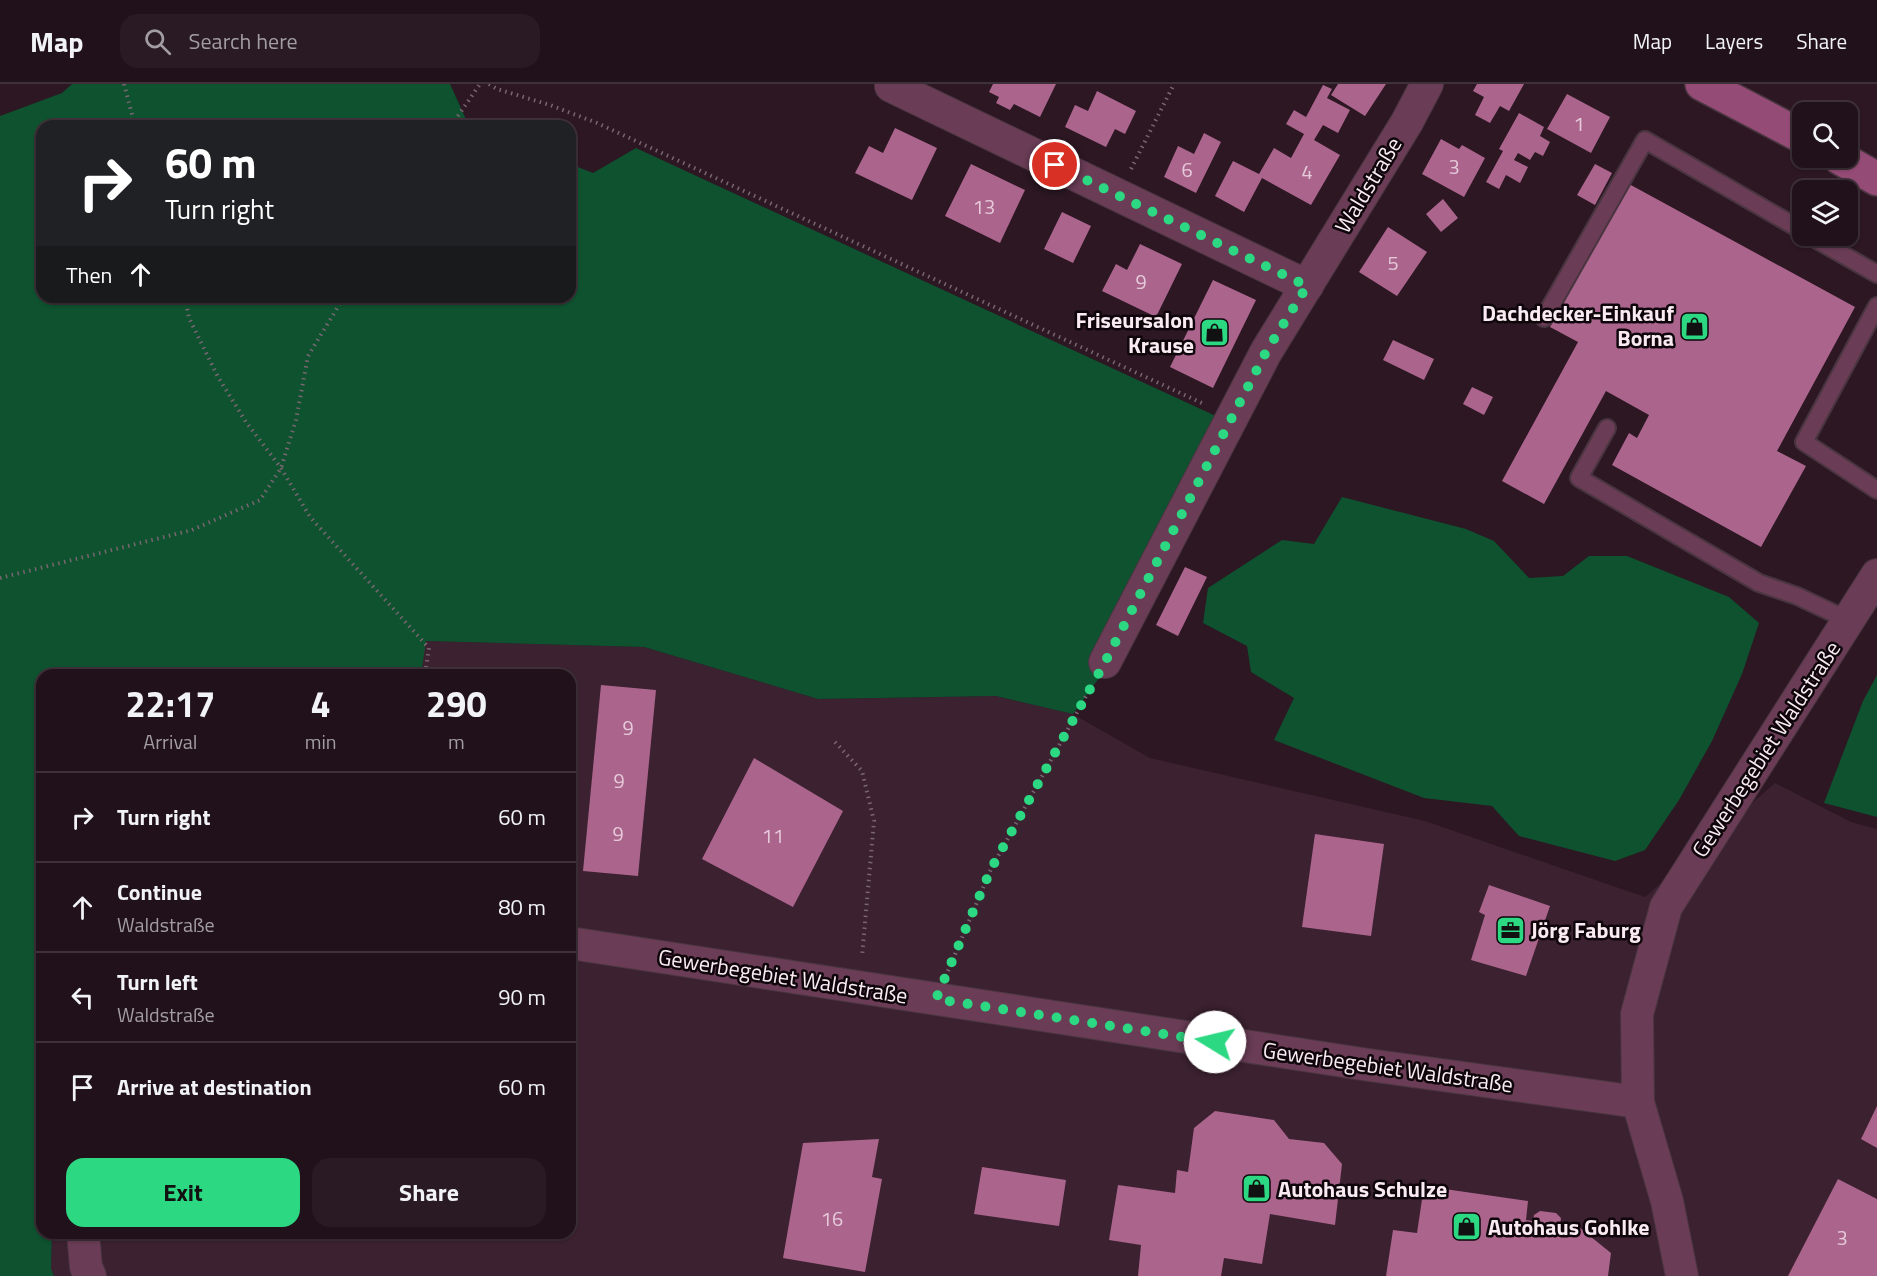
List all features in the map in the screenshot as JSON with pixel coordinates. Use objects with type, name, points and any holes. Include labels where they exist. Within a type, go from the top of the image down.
[{"type":"main road","points":[[1702,84],[1792,131]]},
{"type":"main road","points":[[1858,168],[1877,179]]},
{"type":"street","name":"Waldstraße","points":[[1105,662],[1266,352],[1407,122],[1427,84]]},
{"type":"street","points":[[891,86],[1307,286]]},
{"type":"street","name":"Gewerbegebiet Waldstraße","points":[[1682,1276],[1667,1201],[1638,1102],[1637,1014],[1665,907],[1877,575]]},
{"type":"street","name":"Gewerbegebiet Waldstraße","points":[[576,944],[1494,1084],[1638,1102]]},
{"type":"street","points":[[84,1239],[86,1267],[90,1276]]},
{"type":"lane","points":[[1544,318],[1645,140],[1792,225]]},
{"type":"lane","points":[[1828,246],[1877,274]]},
{"type":"lane","points":[[1877,306],[1804,442],[1877,490]]},
{"type":"lane","points":[[1607,428],[1579,478],[1759,583],[1797,596],[1848,620]]},
{"type":"path","points":[[124,84],[133,120]]},
{"type":"path","points":[[455,120],[480,84]]},
{"type":"path","points":[[489,84],[497,89],[550,105],[597,123],[1171,387],[1231,418]]},
{"type":"path","points":[[1117,195],[1174,84]]},
{"type":"path","points":[[186,303],[189,318],[218,377],[246,422],[281,468],[310,517],[429,648],[425,669]]},
{"type":"path","points":[[0,578],[192,530],[260,500],[281,468],[296,420],[308,356],[340,303]]},
{"type":"path","points":[[936,999],[991,869],[1105,662]]},
{"type":"path","points":[[835,742],[861,771],[874,821],[860,988]]},
{"type":"shaded area","points":[[425,641],[644,647],[818,699],[996,696],[1073,714],[1150,758],[1425,821],[1645,897],[1775,783],[1851,822],[1877,829],[1877,1276],[54,1276],[51,1268],[52,1239],[576,1239],[576,669],[422,669]]},
{"type":"green space","points":[[72,84],[450,84],[466,120],[36,120],[36,303],[576,303],[576,166],[593,173],[636,148],[1218,417],[1127,639],[1073,714],[996,696],[818,699],[644,647],[426,641],[422,669],[36,669],[36,1239],[52,1239],[51,1268],[54,1276],[0,1276],[0,116],[62,93]]},
{"type":"green space","points":[[1342,497],[1466,529],[1494,541],[1529,578],[1563,576],[1589,556],[1627,556],[1729,597],[1759,623],[1742,674],[1712,741],[1679,800],[1645,850],[1615,861],[1519,836],[1492,806],[1424,798],[1274,740],[1294,698],[1251,672],[1247,646],[1203,623],[1208,588],[1282,540],[1314,544]]},
{"type":"green space","points":[[1877,675],[1877,817],[1824,803],[1863,701]]},
{"type":"building","points":[[993,84],[1056,84],[1040,117],[1014,104],[1010,110],[996,103],[999,97],[989,92]]},
{"type":"building","points":[[1338,84],[1386,84],[1365,116],[1331,95]]},
{"type":"building","points":[[1477,84],[1524,84],[1509,111],[1500,106],[1490,123],[1475,115],[1484,97],[1473,91]]},
{"type":"building","points":[[1323,85],[1332,89],[1327,98],[1350,110],[1338,133],[1323,125],[1314,140],[1340,155],[1311,205],[1262,178],[1244,212],[1215,196],[1233,161],[1259,174],[1274,148],[1291,158],[1304,134],[1286,124],[1294,110],[1306,117]]},
{"type":"building","points":[[1097,91],[1136,111],[1125,134],[1115,129],[1106,147],[1065,127],[1075,105],[1088,111]]},
{"type":"building","points":[[1567,94],[1610,117],[1591,153],[1547,129]]},
{"type":"building","points":[[1519,113],[1544,127],[1540,136],[1550,142],[1543,156],[1535,152],[1530,160],[1518,153],[1514,160],[1528,167],[1520,183],[1506,175],[1499,189],[1486,182],[1503,151],[1499,149]]},
{"type":"building","points":[[895,128],[937,148],[912,200],[855,173],[869,146],[883,153]]},
{"type":"building","points":[[1204,133],[1221,142],[1196,193],[1164,177],[1178,146],[1194,154]]},
{"type":"building","points":[[1441,139],[1459,149],[1462,145],[1485,158],[1464,197],[1422,174]]},
{"type":"building","points":[[971,164],[1025,190],[1000,243],[945,216]]},
{"type":"building","points":[[1595,164],[1612,173],[1595,205],[1577,195]]},
{"type":"building","points":[[1629,184],[1855,307],[1777,451],[1806,466],[1761,547],[1612,465],[1629,433],[1637,438],[1649,415],[1606,391],[1544,504],[1502,481],[1578,342],[1550,327]]},
{"type":"building","points":[[1443,199],[1458,218],[1441,232],[1426,214]]},
{"type":"building","points":[[1062,212],[1091,226],[1073,263],[1044,249]]},
{"type":"building","points":[[1388,227],[1427,252],[1397,296],[1359,272]]},
{"type":"building","points":[[1140,244],[1182,264],[1156,317],[1102,291],[1116,264],[1127,270]]},
{"type":"building","points":[[1213,280],[1256,300],[1213,388],[1170,367]]},
{"type":"building","points":[[1393,340],[1434,359],[1424,380],[1383,360]]},
{"type":"building","points":[[1472,387],[1493,397],[1484,415],[1463,404]]},
{"type":"building","points":[[1185,567],[1207,577],[1178,636],[1156,625]]},
{"type":"building","points":[[601,685],[656,690],[638,876],[583,871]]},
{"type":"building","points":[[754,758],[843,811],[793,907],[702,859]]},
{"type":"building","points":[[1315,834],[1384,844],[1371,936],[1302,927]]},
{"type":"building","points":[[1489,885],[1550,906],[1526,976],[1471,960],[1485,915],[1479,912]]},
{"type":"building","points":[[1877,1106],[1877,1148],[1861,1139]]},
{"type":"building","name":"Autohaus Schulze","points":[[1215,1111],[1274,1120],[1289,1139],[1324,1143],[1342,1164],[1335,1225],[1270,1214],[1262,1264],[1224,1258],[1221,1276],[1138,1276],[1141,1245],[1109,1240],[1118,1185],[1175,1193],[1177,1170],[1188,1172],[1194,1128]]},
{"type":"building","points":[[879,1139],[872,1177],[882,1179],[865,1272],[783,1258],[803,1143]]},
{"type":"building","points":[[982,1167],[1066,1180],[1059,1226],[974,1214]]},
{"type":"building","points":[[1838,1179],[1877,1199],[1877,1276],[1788,1276]]},
{"type":"building","points":[[1424,1186],[1528,1201],[1526,1220],[1533,1221],[1534,1215],[1540,1211],[1556,1213],[1561,1218],[1560,1225],[1580,1228],[1611,1253],[1608,1276],[1386,1276],[1393,1230],[1417,1233]]},
{"type":"place","name":"Dachdecker-Einkauf Borna","points":[[1695,326]]},
{"type":"place","name":"Friseursalon Krause","points":[[1215,333]]},
{"type":"place","name":"Jörg Faburg","points":[[1510,930]]},
{"type":"place","name":"Autohaus Schulze","points":[[1257,1189]]},
{"type":"place","name":"Autohaus Gohlke","points":[[1467,1227]]},
{"type":"route","points":[[1055,165],[1307,286],[1266,352],[1105,662],[991,869],[936,999],[1215,1042]]}]
